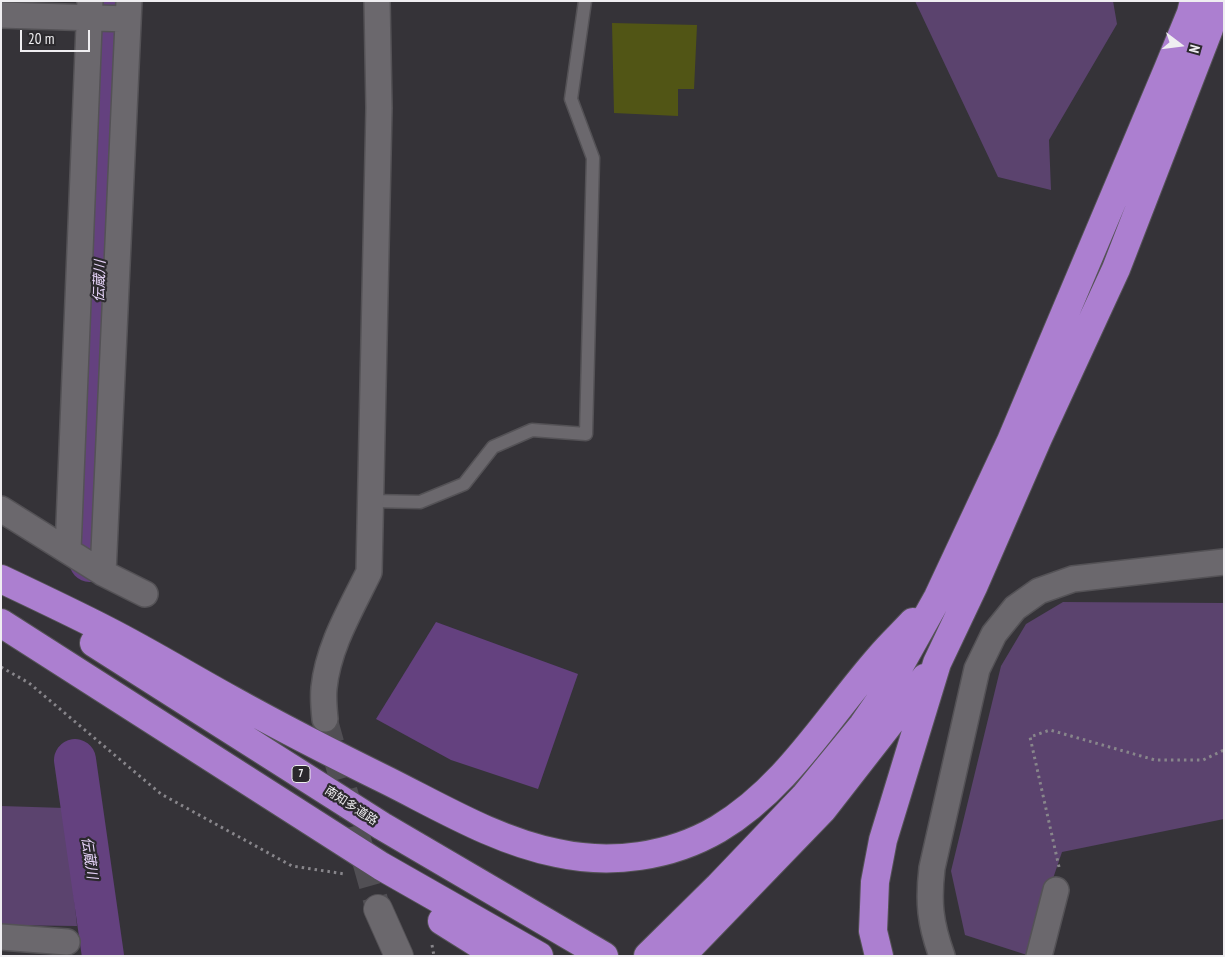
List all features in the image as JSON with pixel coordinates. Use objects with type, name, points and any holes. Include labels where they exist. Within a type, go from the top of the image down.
[{"type":"highway","points":[[661,953],[719,886],[804,797],[882,699],[938,597],[1011,441],[1168,69],[1194,1]]},
{"type":"highway","points":[[878,956],[873,931],[875,882],[883,840],[937,663],[1116,269],[1209,29],[1217,1]]},
{"type":"highway","points":[[1,579],[109,632],[234,701],[362,768],[494,833],[557,853],[590,858],[655,854],[676,849],[734,819],[783,775],[829,722],[880,657],[938,597]]},
{"type":"highway","name":"南知多道路","points":[[1,585],[382,826],[604,956]]},
{"type":"highway","points":[[1,623],[381,866],[539,956]]},
{"type":"highway","points":[[661,953],[823,809],[937,663]]},
{"type":"highway","points":[[157,723],[231,790],[498,956]]},
{"type":"street","points":[[324,720],[324,688],[331,654],[369,572],[379,108],[377,1]]},
{"type":"street","points":[[69,551],[90,9]]},
{"type":"street","points":[[1,15],[90,9],[129,10],[102,573]]},
{"type":"street","points":[[1,509],[102,573],[145,594]]},
{"type":"street","points":[[942,956],[933,932],[929,897],[932,868],[977,669],[994,634],[1016,608],[1039,591],[1059,582],[1224,562]]},
{"type":"street","points":[[1039,956],[1056,890]]},
{"type":"street","points":[[378,909],[399,956]]},
{"type":"street","points":[[1,937],[67,942]]},
{"type":"lane","points":[[372,501],[420,502],[464,484],[494,447],[532,430],[586,434],[593,158],[571,99],[584,1]]},
{"type":"path","points":[[1,668],[30,684],[161,794],[292,866],[348,875]]},
{"type":"path","points":[[1056,890],[1061,874],[1030,737],[1050,730],[1155,760],[1203,760],[1224,750]]},
{"type":"path","points":[[430,939],[434,956]]},
{"type":"shaded area","points":[[915,1],[1113,1],[1117,24],[1049,140],[1051,190],[998,177]]},
{"type":"shaded area","points":[[1063,602],[1224,603],[1224,819],[1062,852],[1027,955],[965,935],[951,871],[1001,666],[1026,624]]},
{"type":"shaded area","points":[[436,622],[578,674],[538,789],[451,760],[376,719]]},
{"type":"shaded area","points":[[1,806],[65,808],[77,926],[1,925]]},
{"type":"building","points":[[612,23],[697,25],[694,89],[678,89],[678,116],[614,113]]},
{"type":"waterway","name":"伝蔵川","points":[[90,561],[97,304],[109,1]]},
{"type":"waterway","name":"伝蔵川","points":[[75,760],[103,956]]},
{"type":"tunnel","points":[[325,719],[378,909]]}]
